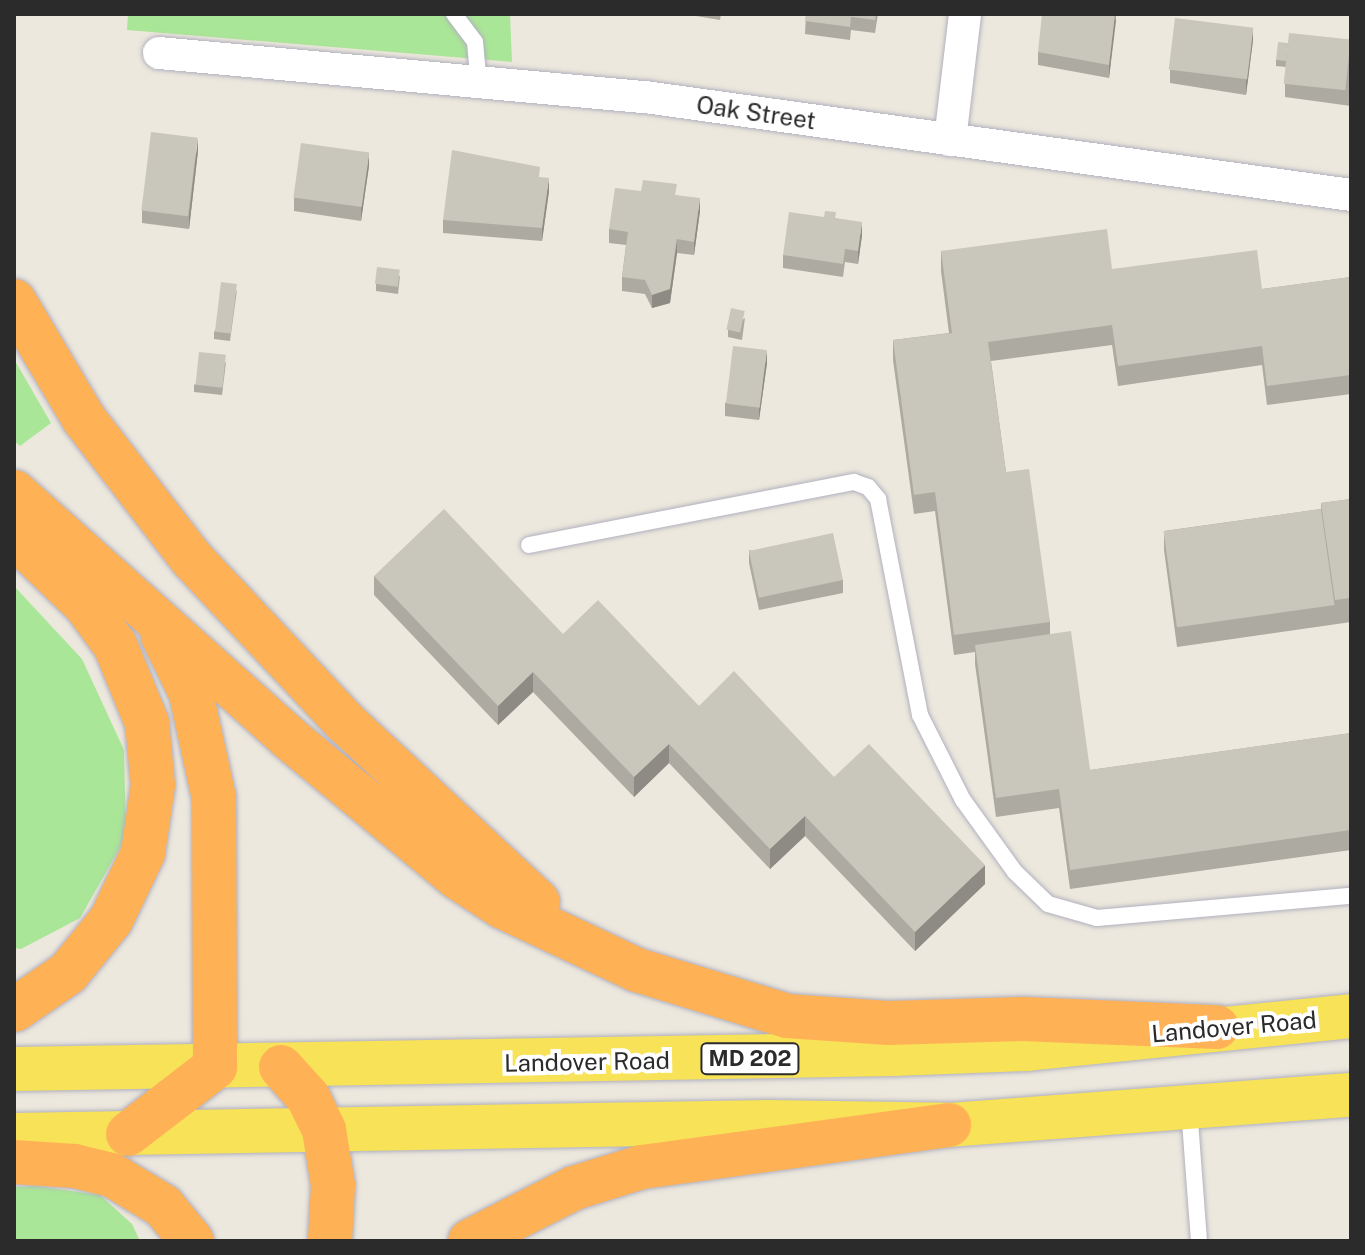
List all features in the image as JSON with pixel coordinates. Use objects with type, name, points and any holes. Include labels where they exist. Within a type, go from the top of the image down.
[{"type":"highway","points":[[14,301],[105,449],[228,599],[462,835],[599,951]]},
{"type":"highway","points":[[14,492],[152,618],[457,877],[503,907],[599,951],[686,989],[787,1016],[888,1023],[1023,1019],[1217,1027]]},
{"type":"highway","points":[[14,536],[85,604],[115,645],[147,723],[153,785],[143,853],[111,920],[68,973],[14,1010]]},
{"type":"highway","points":[[128,1134],[215,1067],[214,798],[191,693],[152,618]]},
{"type":"highway","points":[[281,1067],[308,1097],[324,1130],[333,1185],[330,1241]]},
{"type":"highway","points":[[470,1241],[574,1188],[642,1167],[949,1125]]},
{"type":"highway","points":[[14,1162],[75,1166],[112,1175],[163,1206],[192,1241]]},
{"type":"main road","name":"Landover Road","points":[[14,1069],[281,1067],[1027,1049],[1217,1027],[1351,1016]]},
{"type":"main road","points":[[14,1135],[768,1122],[949,1125],[1351,1095]]},
{"type":"street","points":[[950,140],[965,14]]},
{"type":"street","name":"Oak Street","points":[[159,53],[479,86],[645,97],[1351,195]]},
{"type":"lane","points":[[454,14],[475,42],[479,86]]},
{"type":"lane","points":[[529,545],[854,482],[868,487],[878,499],[920,715],[963,800],[1015,872],[1048,904],[1097,918],[1351,896]]},
{"type":"lane","points":[[1189,1108],[1199,1241]]},
{"type":"green space","points":[[128,14],[510,14],[512,62],[127,30]]},
{"type":"green space","points":[[14,359],[51,423],[20,446],[14,441]]},
{"type":"green space","points":[[14,586],[82,659],[124,750],[126,837],[80,918],[21,949],[14,948]]},
{"type":"green space","points":[[36,1186],[100,1195],[132,1224],[140,1241],[14,1241],[14,1187]]},
{"type":"building","points":[[806,14],[876,14],[875,20],[851,17],[850,27],[805,21]]},
{"type":"building","points":[[1042,14],[1115,14],[1109,65],[1038,52]]},
{"type":"building","points":[[1175,18],[1253,28],[1247,79],[1169,70]]},
{"type":"building","points":[[1289,33],[1351,39],[1345,90],[1284,84]]},
{"type":"building","points":[[1278,42],[1288,43],[1286,61],[1276,60]]},
{"type":"building","points":[[151,132],[198,138],[188,216],[141,210]]},
{"type":"building","points":[[301,143],[369,153],[362,207],[293,197]]},
{"type":"building","points":[[452,150],[540,167],[539,177],[549,178],[542,228],[443,220]]},
{"type":"building","points":[[643,180],[677,184],[675,195],[700,198],[694,242],[677,239],[670,289],[652,295],[645,280],[622,277],[628,232],[609,229],[615,188],[641,191]]},
{"type":"building","points":[[825,211],[836,212],[835,218],[862,222],[858,251],[845,249],[843,264],[783,255],[789,212],[824,217]]},
{"type":"building","points":[[1107,229],[1112,269],[1257,250],[1262,289],[1351,277],[1351,375],[1267,386],[1262,346],[1118,366],[1112,325],[988,342],[1006,472],[1029,469],[1050,622],[954,635],[935,492],[914,495],[893,340],[952,333],[941,251]]},
{"type":"building","points":[[377,267],[400,270],[398,287],[375,284]]},
{"type":"building","points":[[221,282],[237,284],[231,334],[215,332]]},
{"type":"building","points":[[731,308],[745,311],[740,332],[726,330]]},
{"type":"building","points":[[733,346],[767,350],[760,408],[726,404]]},
{"type":"building","points":[[199,352],[226,355],[222,388],[196,385]]},
{"type":"building","points":[[1351,499],[1351,598],[1335,600],[1321,503]]},
{"type":"building","points":[[444,509],[563,634],[598,600],[699,706],[734,671],[834,777],[869,744],[985,865],[915,932],[805,816],[770,849],[669,744],[634,777],[533,672],[498,706],[374,576]]},
{"type":"building","points":[[1321,509],[1334,605],[1177,627],[1164,531]]},
{"type":"building","points":[[833,533],[843,580],[759,598],[749,551]]},
{"type":"building","points":[[1071,631],[1090,770],[1351,733],[1351,830],[1070,870],[1059,789],[996,798],[975,645]]}]
